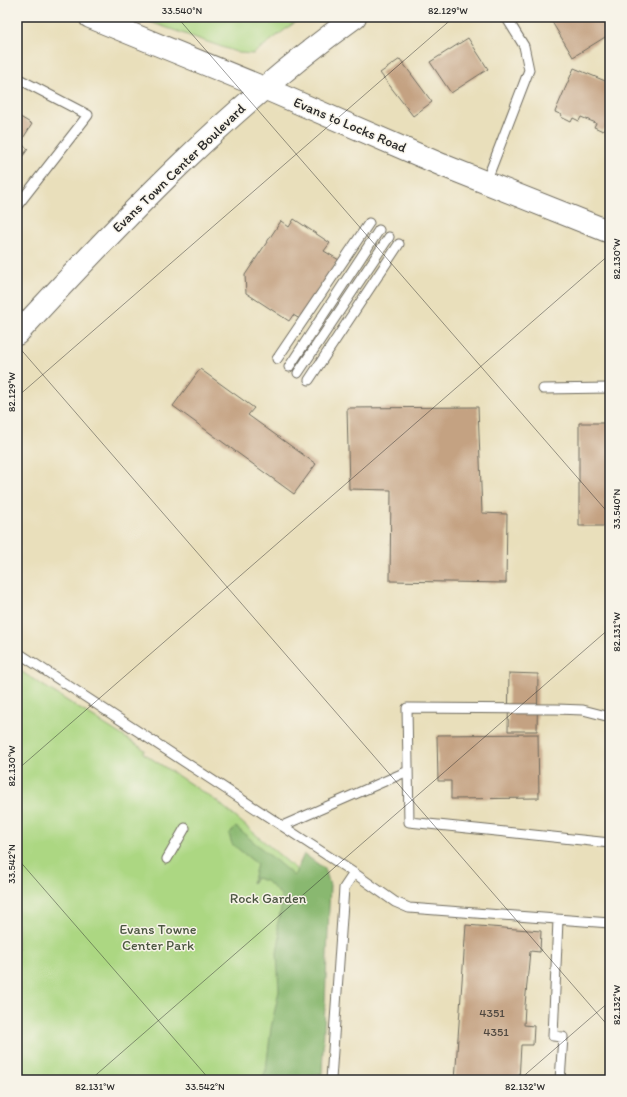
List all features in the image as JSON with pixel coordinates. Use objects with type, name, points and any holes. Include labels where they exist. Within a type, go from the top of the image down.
[{"type":"street","name":"Evans to Locks Road","points":[[90,17],[264,88],[442,165],[610,232]]},
{"type":"street","name":"Evans Town Center Boulevard","points":[[17,334],[103,241],[183,162],[306,51],[355,17]]},
{"type":"lane","points":[[486,182],[530,70],[524,46],[506,17]]},
{"type":"lane","points":[[17,78],[88,115],[17,206]]},
{"type":"lane","points":[[278,360],[369,223]]},
{"type":"lane","points":[[289,367],[379,230]]},
{"type":"lane","points":[[298,373],[389,237]]},
{"type":"lane","points":[[308,380],[399,244]]},
{"type":"lane","points":[[543,389],[610,388]]},
{"type":"lane","points":[[17,652],[354,873],[395,902],[409,908],[610,923]]},
{"type":"lane","points":[[610,717],[583,710],[407,708],[409,822],[610,843]]},
{"type":"lane","points":[[282,826],[408,771]]},
{"type":"lane","points":[[167,859],[185,828]]},
{"type":"lane","points":[[331,1080],[344,888],[354,873]]},
{"type":"lane","points":[[558,920],[553,1036],[563,1037],[560,1080]]},
{"type":"green space","points":[[136,17],[302,17],[253,54],[239,53]]},
{"type":"green space","name":"Evans Towne Center Park","points":[[17,669],[145,750],[143,753],[218,802],[304,876],[290,1080],[17,1080]]},
{"type":"green space","points":[[236,827],[294,876],[304,854],[325,869],[330,885],[322,1074],[289,1080],[262,1080],[266,1070],[271,1028],[279,991],[277,952],[280,937],[277,926],[281,909],[281,895],[266,881],[256,878],[252,884],[257,864],[232,844],[229,834]]},
{"type":"building","points":[[549,17],[610,17],[610,34],[573,57]]},
{"type":"building","points":[[468,38],[488,69],[451,93],[430,62]]},
{"type":"building","points":[[400,59],[432,102],[413,116],[380,73]]},
{"type":"building","points":[[574,68],[610,83],[610,130],[605,128],[603,131],[594,127],[596,123],[581,117],[579,121],[573,118],[571,122],[555,112]]},
{"type":"building","points":[[17,115],[32,124],[20,143],[28,149],[17,164]]},
{"type":"building","points":[[294,219],[330,243],[324,251],[339,260],[300,319],[293,315],[289,321],[246,293],[245,275],[281,221],[289,227]]},
{"type":"building","points":[[200,369],[254,408],[248,415],[316,464],[294,494],[173,406]]},
{"type":"building","points":[[478,407],[482,513],[507,514],[506,583],[390,581],[391,490],[349,489],[347,408]]},
{"type":"building","points":[[579,423],[610,423],[610,526],[579,526]]},
{"type":"building","points":[[509,673],[538,674],[537,731],[508,731]]},
{"type":"building","points":[[538,734],[539,798],[451,799],[451,781],[438,781],[437,735]]},
{"type":"building","points":[[466,925],[541,931],[540,952],[530,951],[525,1005],[524,1025],[534,1026],[533,1045],[521,1045],[519,1080],[455,1080]]},
{"type":"park label","name":"Rock Garden","points":[[268,898]]}]
